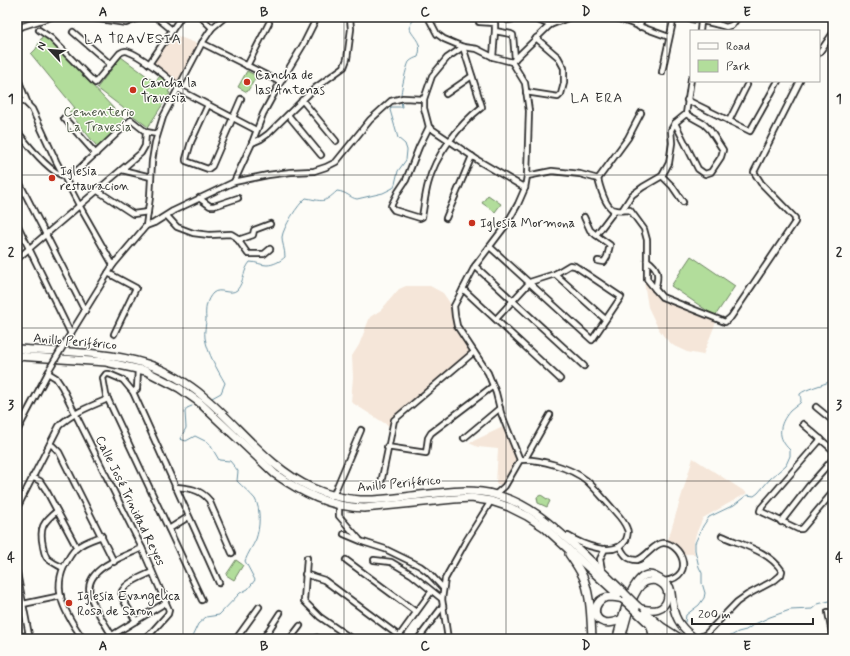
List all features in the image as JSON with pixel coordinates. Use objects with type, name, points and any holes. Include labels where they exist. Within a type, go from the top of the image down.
[{"type":"highway","name":"Anillo Periférico","points":[[17,349],[107,355],[149,364],[181,381],[204,396],[278,467],[292,478],[311,488],[333,496],[353,500],[372,501],[472,491],[496,494],[512,500],[548,521],[603,572],[624,598]]},
{"type":"highway","name":"Anillo Periférico","points":[[17,356],[106,362],[146,371],[179,388],[199,402],[275,474],[288,484],[329,503],[352,508],[364,508],[471,498],[491,501],[509,507],[544,527],[624,598],[662,627],[681,639]]},
{"type":"highway","points":[[558,540],[577,566],[585,581],[589,601],[592,639]]},
{"type":"highway","points":[[622,619],[614,623],[603,623],[596,615],[596,610],[597,605],[605,598],[624,598]]},
{"type":"highway","name":"Anillo Periférico","points":[[638,609],[650,625],[668,639]]},
{"type":"highway","points":[[650,625],[654,639]]},
{"type":"main road","points":[[616,639],[632,588],[638,580],[645,576],[653,575],[665,581],[669,585],[674,612],[679,623],[684,630],[696,639]]},
{"type":"main road","points":[[623,638],[634,595],[640,586],[645,581],[653,580],[662,584],[667,590],[667,598],[664,605],[658,609],[638,609]]},
{"type":"street","points":[[17,28],[51,17]]},
{"type":"street","points":[[87,17],[126,23],[141,17]]},
{"type":"street","points":[[156,17],[172,30]]},
{"type":"street","points":[[149,64],[181,17]]},
{"type":"street","points":[[201,17],[212,28]]},
{"type":"street","points":[[146,226],[152,161],[162,117],[202,43],[212,28],[225,17]]},
{"type":"street","points":[[234,182],[252,143],[263,114],[280,82],[303,45],[317,17]]},
{"type":"street","points":[[252,143],[268,134],[321,83],[344,67],[350,36],[350,18],[341,17]]},
{"type":"street","points":[[428,17],[437,34],[444,39],[462,47],[478,50],[493,57],[513,60]]},
{"type":"street","points":[[508,20],[524,17]]},
{"type":"street","points":[[530,17],[550,25]]},
{"type":"street","points":[[513,60],[550,25],[570,17]]},
{"type":"street","points":[[614,17],[669,37]]},
{"type":"street","points":[[639,27],[643,17]]},
{"type":"street","points":[[662,72],[674,17]]},
{"type":"street","points":[[683,17],[716,24],[727,29],[738,17]]},
{"type":"street","points":[[716,24],[719,17]]},
{"type":"street","points":[[479,22],[495,23],[493,57]]},
{"type":"street","points":[[700,30],[701,22]]},
{"type":"street","points":[[247,66],[269,23]]},
{"type":"street","points":[[39,30],[49,37],[95,83],[120,53],[124,51],[129,52],[149,64],[178,88],[256,130]]},
{"type":"street","points":[[73,32],[110,64]]},
{"type":"street","points":[[495,32],[513,35],[513,60],[524,83],[529,111],[527,176],[525,188],[518,204],[506,225],[475,266],[454,306],[458,326],[482,363],[493,386],[500,408],[522,459]]},
{"type":"street","points":[[820,52],[833,33]]},
{"type":"street","points":[[526,92],[558,97],[561,94],[564,82],[564,68],[558,57],[536,38]]},
{"type":"street","points":[[202,43],[280,82]]},
{"type":"street","points":[[462,47],[482,107],[466,121],[442,151],[428,183],[422,217],[394,210],[391,206],[406,180],[419,147],[429,127],[424,108],[424,99],[432,76],[447,58],[462,47]]},
{"type":"street","points":[[446,94],[472,76]]},
{"type":"street","points":[[18,79],[28,104],[32,109],[64,176],[113,265]]},
{"type":"street","points":[[623,209],[632,194],[662,176],[669,163],[672,143],[671,130],[675,123],[686,114],[690,82]]},
{"type":"street","points":[[687,100],[750,131],[777,82]]},
{"type":"street","points":[[641,113],[628,138],[598,179],[600,190],[608,206],[615,210],[630,210],[644,229],[647,240],[647,279],[662,297],[725,322],[731,317],[795,222],[795,218],[761,183],[754,172],[799,82]]},
{"type":"street","points":[[728,121],[747,85]]},
{"type":"street","points":[[17,431],[49,370],[113,265],[146,226],[199,198],[234,182],[268,175],[314,171],[326,167],[336,162],[370,120],[388,103],[401,98],[424,99]]},
{"type":"street","points":[[17,99],[28,104]]},
{"type":"street","points":[[208,104],[191,142],[186,159],[187,162],[211,168],[241,99]]},
{"type":"street","points":[[302,100],[336,141]]},
{"type":"street","points":[[675,123],[698,169],[705,174],[711,172],[721,157],[723,150],[710,130],[704,124],[686,114]]},
{"type":"street","points":[[288,115],[321,155]]},
{"type":"street","points":[[64,118],[96,154]]},
{"type":"street","points":[[17,131],[28,145],[55,172],[64,176],[79,169],[131,120],[146,132],[157,134]]},
{"type":"street","points":[[429,127],[472,156],[525,188]]},
{"type":"street","points":[[17,259],[79,205],[98,191],[143,150],[145,146],[146,132]]},
{"type":"street","points":[[446,218],[472,156]]},
{"type":"street","points":[[122,170],[151,177]]},
{"type":"street","points":[[527,176],[552,171],[580,174],[598,179]]},
{"type":"street","points":[[662,176],[672,186],[683,202]]},
{"type":"street","points":[[17,178],[84,312]]},
{"type":"street","points":[[98,191],[133,214],[148,212]]},
{"type":"street","points":[[199,198],[210,206],[238,198]]},
{"type":"street","points":[[596,235],[615,210]]},
{"type":"street","points":[[167,216],[177,227],[193,233],[209,235],[231,234],[238,240],[248,254],[264,254],[270,249]]},
{"type":"street","points":[[584,217],[590,230],[610,245],[604,262],[598,261]]},
{"type":"street","points":[[17,224],[70,336]]},
{"type":"street","points":[[238,240],[253,235],[254,230],[270,224]]},
{"type":"street","points":[[490,247],[530,282],[592,340],[620,297],[575,266],[570,265],[555,274],[530,282],[496,319]]},
{"type":"street","points":[[647,260],[653,264],[658,277],[655,289]]},
{"type":"street","points":[[475,266],[584,366]]},
{"type":"street","points":[[108,273],[136,288],[114,334]]},
{"type":"street","points":[[555,274],[605,319]]},
{"type":"street","points":[[464,289],[560,379]]},
{"type":"street","points":[[381,483],[392,424],[397,416],[474,352]]},
{"type":"street","points":[[133,392],[137,389],[138,369]]},
{"type":"street","name":"Calle José Trinidad Reyes","points":[[49,370],[62,387],[76,414],[142,548],[165,603]]},
{"type":"street","points":[[202,600],[108,399],[102,380],[106,374],[123,380],[133,392],[219,583]]},
{"type":"street","points":[[387,447],[426,453],[428,438],[431,433],[493,386]]},
{"type":"street","points":[[17,508],[59,426],[67,418],[108,399]]},
{"type":"street","points":[[816,407],[833,421]]},
{"type":"street","points":[[464,438],[500,408]]},
{"type":"street","points":[[496,494],[505,486],[550,415]]},
{"type":"street","points":[[803,424],[833,450]]},
{"type":"street","points":[[333,496],[361,430]]},
{"type":"street","points":[[821,439],[760,511],[781,522],[798,529],[802,529],[833,492]]},
{"type":"street","points":[[50,444],[59,452],[114,562]]},
{"type":"street","points":[[522,459],[560,466],[585,479],[613,509],[627,528],[628,533],[627,538],[620,547],[605,549],[586,545],[558,531]]},
{"type":"street","points":[[781,522],[809,486],[833,459]]},
{"type":"street","points":[[32,477],[40,482],[46,490],[76,548]]},
{"type":"street","points":[[505,486],[507,496],[512,500]]},
{"type":"street","points":[[175,487],[190,488],[205,495],[209,500],[232,552]]},
{"type":"street","points":[[448,639],[442,599],[445,579],[466,541],[491,501]]},
{"type":"street","points":[[339,505],[339,516],[360,540]]},
{"type":"street","points":[[57,511],[46,520],[43,525],[41,535],[46,556],[63,568]]},
{"type":"street","points":[[169,530],[188,517]]},
{"type":"street","points":[[344,534],[385,549],[424,569],[443,588]]},
{"type":"street","points":[[82,639],[70,621],[59,589],[60,578],[63,568],[76,548],[102,536]]},
{"type":"street","points":[[696,639],[706,634],[737,602],[781,575],[782,571],[766,555],[722,536]]},
{"type":"street","points":[[620,547],[629,559],[637,560],[641,559],[661,543],[668,543],[673,546],[681,556],[683,568],[682,573],[677,578],[665,581]]},
{"type":"street","points":[[112,636],[92,602],[89,588],[92,576],[97,571],[142,548]]},
{"type":"street","points":[[603,572],[600,559],[605,549]]},
{"type":"street","points":[[307,558],[304,601],[320,617],[352,639]]},
{"type":"street","points":[[346,560],[416,612]]},
{"type":"street","points":[[374,560],[391,562],[411,574],[431,592],[442,599]]},
{"type":"street","points":[[136,621],[122,596],[122,590],[126,586],[152,572]]},
{"type":"street","points":[[17,573],[30,637],[17,637]]},
{"type":"street","points":[[305,574],[324,580],[398,638],[431,592]]},
{"type":"street","points":[[23,604],[61,596]]},
{"type":"street","points":[[106,639],[165,603],[168,614],[145,639]]},
{"type":"street","points":[[418,639],[443,606]]},
{"type":"street","points":[[236,639],[259,607]]},
{"type":"street","points":[[828,612],[833,639]]},
{"type":"street","points":[[263,639],[280,614]]},
{"type":"street","points":[[290,639],[300,626]]},
{"type":"shaded area","points":[[172,34],[198,44],[178,83],[151,64]]},
{"type":"shaded area","points":[[647,281],[670,302],[716,322],[703,355],[687,352],[674,346],[665,338],[658,328],[648,307],[644,282]]},
{"type":"shaded area","points":[[406,286],[430,286],[443,293],[452,306],[452,316],[471,352],[394,415],[389,426],[351,402],[353,377],[352,356],[359,345],[370,317],[381,310],[399,289]]},
{"type":"shaded area","points":[[505,426],[517,461],[503,485],[496,484],[498,449],[478,447],[469,443]]},
{"type":"shaded area","points":[[693,458],[747,493],[703,518],[696,534],[693,546],[695,554],[683,554],[668,540]]},
{"type":"green space","name":"Cementerio La Travesía","points":[[44,33],[127,123],[100,150],[69,112],[75,108],[31,54],[36,49]]},
{"type":"green space","name":"Cancha la Travesia","points":[[121,57],[155,82],[160,76],[173,85],[168,92],[170,93],[148,127],[97,88]]},
{"type":"green space","name":"Cancha de las Antenas","points":[[247,71],[257,76],[247,92],[238,87]]},
{"type":"green space","points":[[488,195],[501,204],[495,212],[482,203]]},
{"type":"green space","points":[[691,256],[735,286],[715,316],[671,286]]},
{"type":"green space","points":[[541,495],[550,501],[547,507],[538,503],[537,497]]},
{"type":"green space","points":[[236,560],[243,565],[234,580],[226,575]]},
{"type":"waterway","points":[[401,97],[408,64],[411,60],[418,57],[420,48],[418,41],[409,28],[417,17]]},
{"type":"waterway","points":[[212,398],[221,393],[225,383],[206,344],[205,333],[207,302],[216,291],[234,292],[237,290],[250,262],[269,265],[285,257],[282,239],[283,233],[295,211],[306,198],[326,200],[337,191],[357,199],[383,193],[393,188],[398,171],[406,160],[407,150],[405,144],[398,138],[390,110],[391,107],[402,107],[401,100]]},
{"type":"waterway","points":[[685,622],[686,615],[699,605],[704,598],[705,593],[702,583],[702,573],[695,550],[695,543],[703,526],[709,517],[734,505],[747,495],[754,496],[786,465],[790,456],[790,450],[781,436],[781,426],[783,421],[790,411],[800,403],[800,394],[806,390],[831,381],[833,378]]},
{"type":"waterway","points":[[191,639],[198,624],[206,617],[219,615],[240,593],[248,589],[255,580],[245,561],[256,539],[259,519],[257,503],[249,492],[237,481],[238,471],[230,461],[219,460],[209,443],[195,436],[186,441],[180,439],[186,428],[185,412],[187,408],[192,406]]},
{"type":"waterway","points":[[729,637],[770,617],[790,610],[812,609],[818,604],[833,600]]},
{"type":"place","name":"Cancha de las Antenas","points":[[247,82]]},
{"type":"place","name":"Cancha la Travesia","points":[[133,90]]},
{"type":"place","name":"Iglesia restauracion","points":[[52,178]]},
{"type":"place","name":"Iglesia Mormona","points":[[472,223]]},
{"type":"place","name":"Iglesia Evangelica Rosa de Saron","points":[[69,603]]},
{"type":"district","name":"LA TRAVESIA","points":[[133,39]]},
{"type":"district","name":"LA ERA","points":[[597,98]]}]
